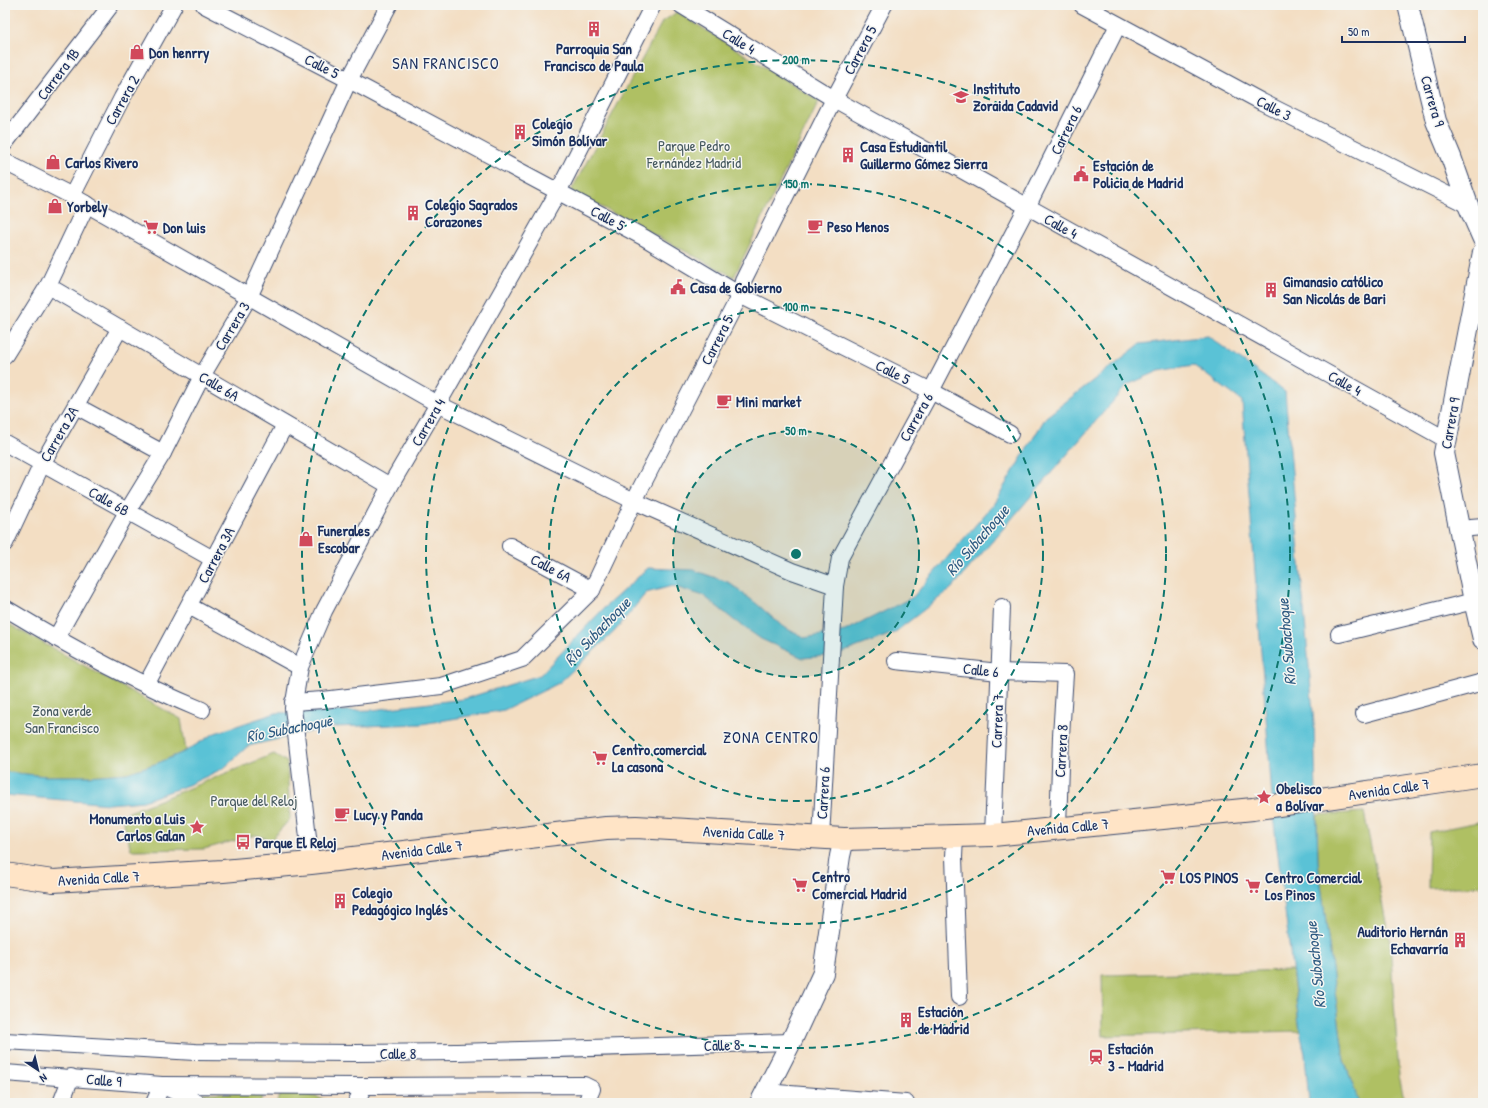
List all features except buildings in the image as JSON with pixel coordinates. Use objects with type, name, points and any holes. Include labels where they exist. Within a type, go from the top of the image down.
[{"type":"main road","name":"Avenida Calle 7","points":[[5,874],[53,881],[223,870],[311,863],[606,828],[636,827],[844,840],[993,835],[1058,827],[1253,809],[1483,775]]},
{"type":"street","name":"Carrera 1B","points":[[5,143],[110,5]]},
{"type":"street","name":"Carrera 2","points":[[72,196],[122,98],[174,5]]},
{"type":"street","name":"Calle 5","points":[[204,5],[349,80],[645,238],[740,294],[931,391],[1010,434]]},
{"type":"street","name":"Carrera 3","points":[[56,638],[127,512],[163,453],[202,376],[249,297],[349,80],[388,5]]},
{"type":"street","name":"Carrera 4","points":[[311,863],[293,705],[300,667],[324,610],[390,486],[558,192],[653,5]]},
{"type":"street","name":"Calle 4","points":[[680,5],[834,99],[1447,440]]},
{"type":"street","name":"Carrera 5","points":[[592,590],[634,501],[740,294],[743,281],[834,99],[884,5]]},
{"type":"street","name":"Calle 3","points":[[1082,5],[1262,102],[1468,206]]},
{"type":"street","name":"Carrera 9","points":[[1408,5],[1436,121],[1451,157],[1468,206],[1483,239]]},
{"type":"street","name":"Carrera 6","points":[[821,838],[835,586],[840,558],[931,391],[1027,207],[1118,25]]},
{"type":"street","points":[[5,162],[87,204],[438,404],[634,501],[792,570],[835,586]]},
{"type":"street","points":[[5,355],[48,286],[87,204]]},
{"type":"street","name":"Carrera 9","points":[[1483,252],[1444,453],[1483,639]]},
{"type":"street","name":"Calle 6A","points":[[48,286],[390,486]]},
{"type":"street","name":"Carrera 2A","points":[[5,544],[42,464],[120,328]]},
{"type":"street","points":[[76,406],[163,453]]},
{"type":"street","name":"Carrera 3A","points":[[146,685],[285,425]]},
{"type":"street","name":"Calle 6B","points":[[5,443],[213,559]]},
{"type":"street","points":[[1459,529],[1483,527]]},
{"type":"street","name":"Calle 6A","points":[[510,546],[592,590]]},
{"type":"street","points":[[293,705],[441,686],[522,659],[592,590]]},
{"type":"street","points":[[1339,634],[1474,601]]},
{"type":"street","points":[[189,606],[300,667]]},
{"type":"street","name":"Carrera 7","points":[[993,835],[1002,607]]},
{"type":"street","points":[[5,608],[56,638],[146,685],[202,710]]},
{"type":"street","name":"Calle 6","points":[[896,660],[999,672],[1066,674]]},
{"type":"street","name":"Carrera 8","points":[[1058,827],[1061,736],[1066,674]]},
{"type":"street","points":[[1364,714],[1483,682]]},
{"type":"street","points":[[955,836],[954,857],[959,997]]},
{"type":"street","points":[[844,840],[840,856],[823,973],[791,1042],[762,1098],[906,1103]]},
{"type":"street","name":"Calle 8","points":[[5,1041],[195,1052],[340,1053],[457,1052],[791,1042]]},
{"type":"street","name":"Calle 9","points":[[5,1073],[162,1085],[198,1103]]},
{"type":"street","points":[[61,1103],[71,1077]]},
{"type":"street","points":[[154,1103],[162,1085],[584,1085],[589,1096]]},
{"type":"street","points":[[356,1103],[364,1086]]},
{"type":"green space","name":"Parque Pedro Fernández Madrid","points":[[677,12],[819,101],[734,277],[571,191],[662,22]]},
{"type":"green space","name":"Zona verde San Francisco","points":[[5,622],[181,719],[186,751],[158,763],[127,773],[89,776],[46,776],[5,772]]},
{"type":"green space","name":"Parque del Reloj","points":[[274,754],[287,762],[290,819],[271,840],[256,835],[204,849],[131,850],[122,815]]},
{"type":"green space","points":[[1364,812],[1390,942],[1399,1075],[1405,1103],[1359,1103],[1344,1060],[1318,862],[1317,815]]},
{"type":"green space","points":[[1483,821],[1483,886],[1428,888],[1429,832]]},
{"type":"green space","points":[[1292,970],[1300,1031],[1103,1036],[1102,975]]},
{"type":"green space","points":[[284,1086],[334,1103],[277,1103]]},
{"type":"green space","points":[[264,1092],[260,1103],[218,1103],[198,1093]]},
{"type":"water","name":"Río Subachoque","points":[[1208,336],[1285,392],[1314,724],[1318,862],[1344,1060],[1359,1103],[1309,1103],[1305,1054],[1300,1031],[1274,823],[1242,401],[1193,365],[1159,371],[1127,385],[952,588],[894,633],[836,655],[803,658],[761,639],[735,621],[704,596],[672,586],[646,593],[614,632],[559,683],[504,710],[422,724],[331,727],[248,746],[224,768],[188,785],[143,801],[109,804],[5,795],[5,772],[46,776],[89,776],[127,773],[158,763],[186,751],[215,733],[276,713],[372,710],[464,699],[540,675],[605,607],[648,568],[693,570],[728,582],[757,604],[782,626],[804,638],[845,631],[913,597],[993,505],[1046,417],[1140,344]]},
{"type":"place","name":"Parroquia San Francisco de Paula","points":[[594,29]]},
{"type":"place","name":"Don henrry","points":[[137,52]]},
{"type":"place","name":"Instituto Zoraida Cadavid","points":[[961,97]]},
{"type":"place","name":"Colegio Simón Bolívar","points":[[520,132]]},
{"type":"place","name":"Casa Estudiantil Guillermo Gómez Sierra","points":[[848,155]]},
{"type":"place","name":"Carlos Rivero","points":[[53,162]]},
{"type":"place","name":"Estación de Policia de Madrid","points":[[1081,174]]},
{"type":"place","name":"Yorbely","points":[[55,206]]},
{"type":"place","name":"Colegio Sagrados Corazones","points":[[413,213]]},
{"type":"place","name":"Peso Menos","points":[[815,226]]},
{"type":"place","name":"Don luis","points":[[151,227]]},
{"type":"place","name":"Casa de Gobierno","points":[[678,287]]},
{"type":"place","name":"Gimanasio católico San Nicolás de Bari","points":[[1271,290]]},
{"type":"place","name":"Mini market","points":[[724,401]]},
{"type":"place","name":"Funerales Escobar","points":[[306,539]]},
{"type":"place","name":"Centro comercial La casona","points":[[600,758]]},
{"type":"place","name":"Obelisco a Bolívar","points":[[1264,797]]},
{"type":"place","name":"Lucy y Panda","points":[[342,814]]},
{"type":"place","name":"Monumento a Luis Carlos Galan","points":[[197,827]]},
{"type":"place","name":"Parque El Reloj","points":[[243,842]]},
{"type":"place","name":"LOS PINOS","points":[[1168,877]]},
{"type":"place","name":"Centro Comercial Madrid","points":[[800,885]]},
{"type":"place","name":"Centro Comercial Los Pinos","points":[[1253,886]]},
{"type":"place","name":"Colegio Pedagógico Inglés","points":[[340,901]]},
{"type":"place","name":"Auditorio Hernán Echavarría","points":[[1460,940]]},
{"type":"place","name":"Estación de Madrid","points":[[906,1020]]},
{"type":"place","name":"Estación 3 - Madrid","points":[[1096,1057]]},
{"type":"district","name":"SAN FRANCISCO","points":[[446,63]]},
{"type":"district","name":"ZONA CENTRO","points":[[771,737]]}]
